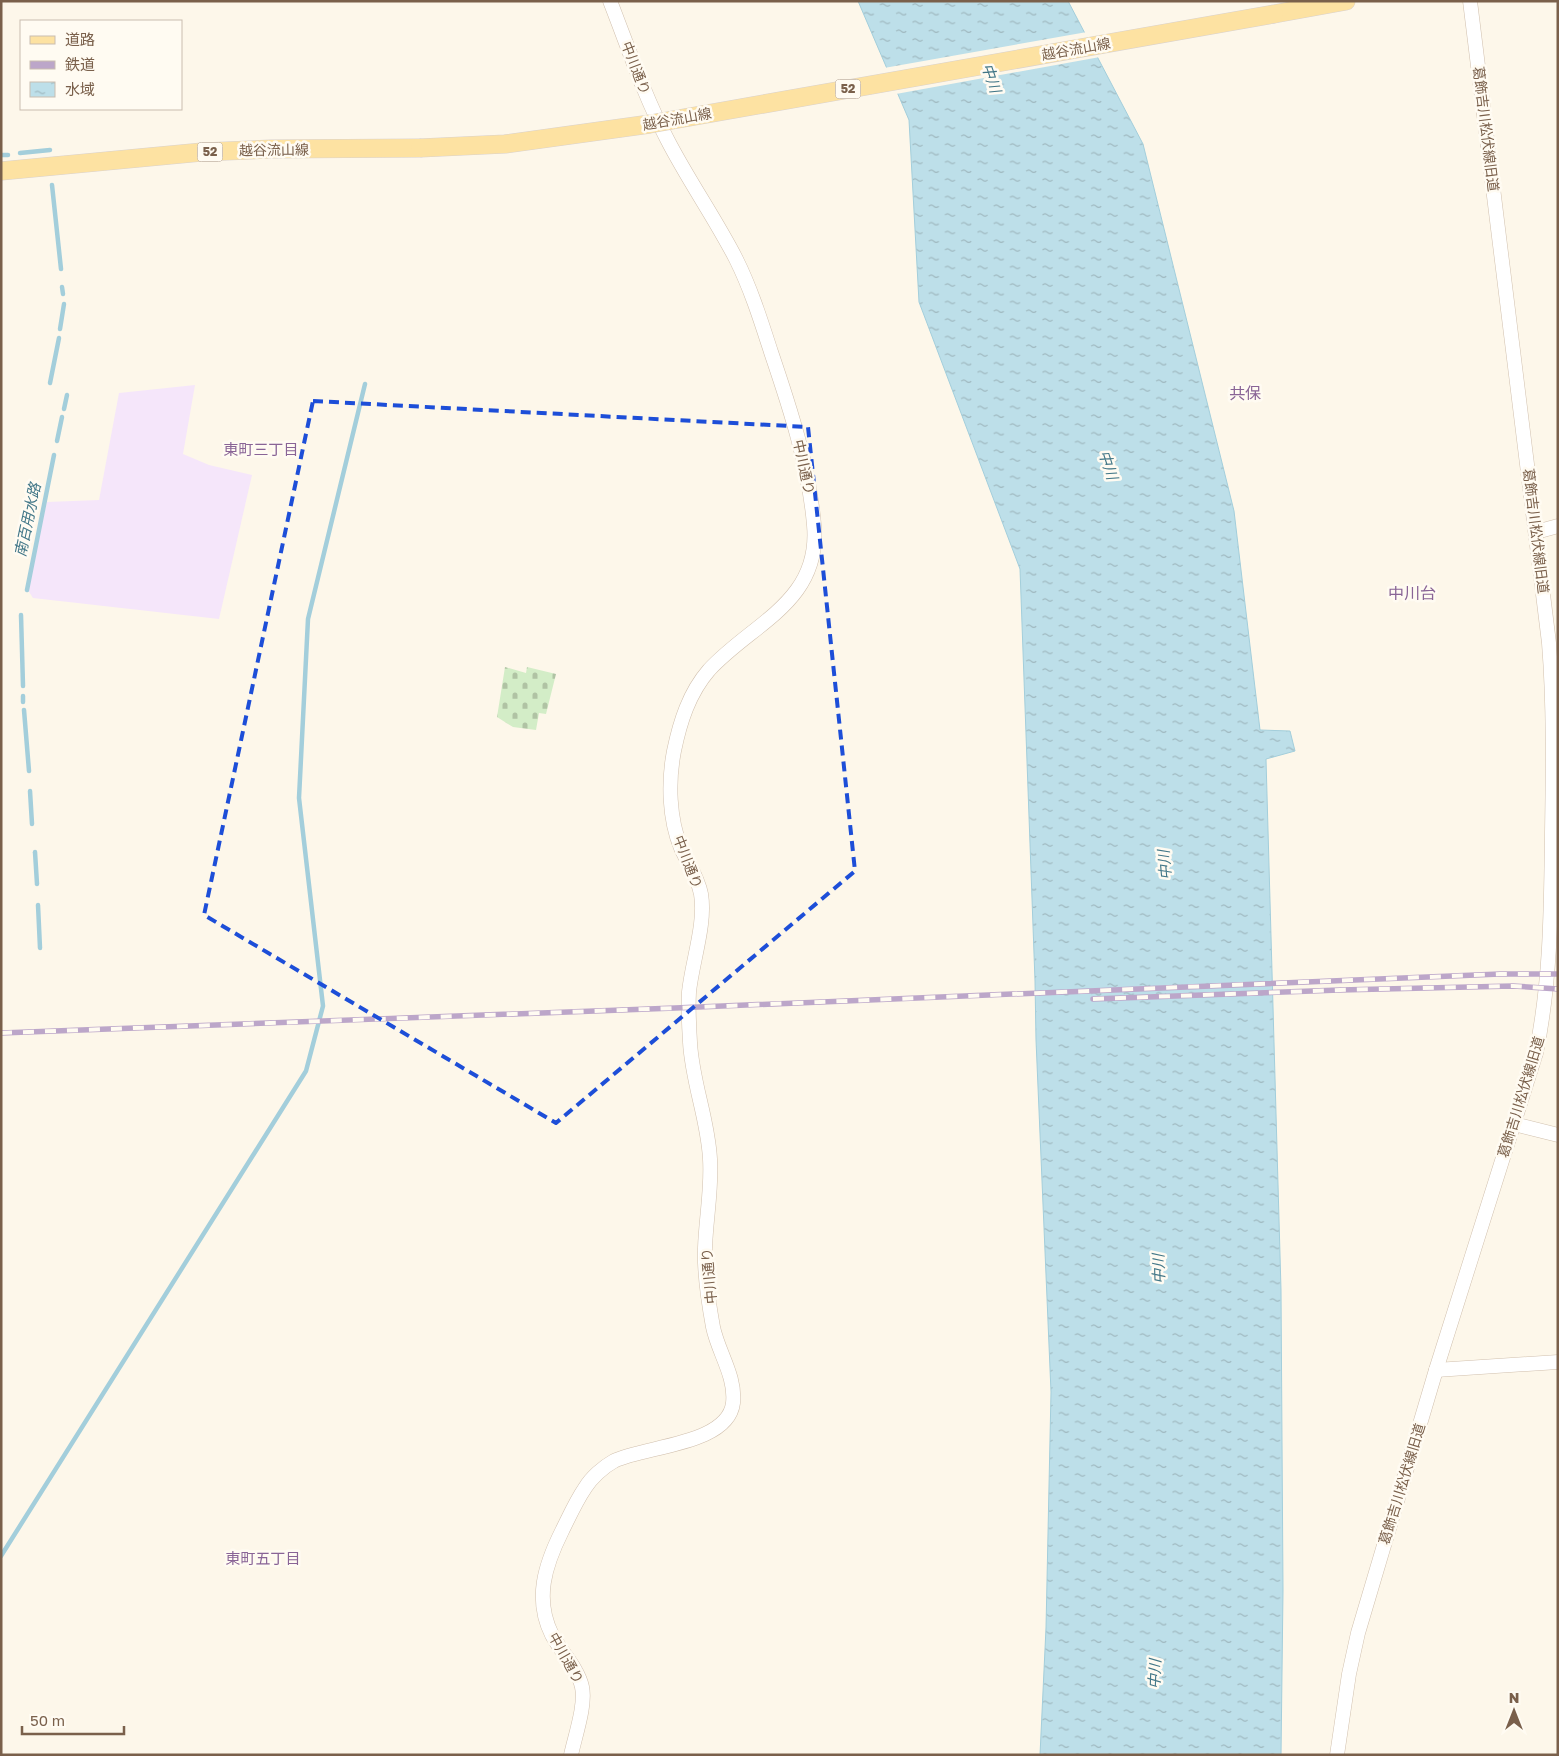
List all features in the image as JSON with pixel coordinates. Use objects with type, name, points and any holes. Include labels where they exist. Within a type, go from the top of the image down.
[{"type":"main road","name":"越谷流山線","points":[[1,171],[202,152],[271,149],[420,148],[505,144],[650,124],[1346,1]]},
{"type":"street","name":"中川通り","points":[[571,1755],[583,1690],[579,1679],[552,1635],[544,1612],[543,1582],[550,1555],[573,1509],[590,1481],[612,1462],[710,1432],[729,1417],[733,1403],[730,1378],[713,1325],[705,1256],[710,1155],[692,1065],[689,1023],[689,993],[701,919],[701,894],[679,844],[672,814],[671,766],[682,717],[694,691],[708,672],[730,651],[750,636],[791,599],[804,580],[811,562],[815,532],[795,425],[745,280],[719,228],[668,140],[649,101],[610,1]]},
{"type":"street","name":"葛飾吉川松伏線旧道","points":[[1337,1755],[1349,1674],[1358,1633],[1436,1370],[1536,1054],[1542,1023],[1552,927],[1555,825],[1549,634],[1470,1]]},
{"type":"street","points":[[1536,532],[1558,526]]},
{"type":"street","points":[[1514,1124],[1558,1135]]},
{"type":"street","points":[[1436,1370],[1558,1362]]},
{"type":"highlighted area","points":[[313,401],[808,427],[855,871],[556,1123],[204,915]]},
{"type":"shaded area","points":[[195,385],[183,454],[209,465],[252,475],[219,619],[33,598],[26,587],[47,502],[99,500],[119,393]]},
{"type":"green space","points":[[505,667],[526,673],[527,667],[556,674],[546,714],[539,713],[536,730],[513,727],[497,717]]},
{"type":"water","name":"中川","points":[[858,1],[1068,1],[1143,144],[1234,511],[1260,730],[1290,731],[1295,751],[1266,759],[1281,1290],[1283,1590],[1281,1755],[1040,1755],[1046,1628],[1051,1392],[1036,1040],[1020,569],[919,302],[909,120]]},
{"type":"pier","points":[[1087,32],[1100,57],[896,94],[884,68]]},
{"type":"waterway","name":"南百用水路","points":[[20,153],[50,150]]},
{"type":"waterway","name":"南百用水路","points":[[1,155],[8,155]]},
{"type":"waterway","name":"南百用水路","points":[[52,185],[61,269]]},
{"type":"waterway","name":"南百用水路","points":[[62,287],[63,294]]},
{"type":"waterway","name":"南百用水路","points":[[60,329],[64,304]]},
{"type":"waterway","name":"南百用水路","points":[[50,383],[59,338]]},
{"type":"waterway","points":[[1,1556],[306,1071],[323,1006],[299,798],[308,619],[365,384]]},
{"type":"waterway","name":"南百用水路","points":[[64,409],[67,395]]},
{"type":"waterway","name":"南百用水路","points":[[57,441],[62,417]]},
{"type":"waterway","name":"南百用水路","points":[[27,590],[54,455]]},
{"type":"waterway","name":"南百用水路","points":[[21,615],[23,686]]},
{"type":"waterway","name":"南百用水路","points":[[23,696],[23,702]]},
{"type":"waterway","name":"南百用水路","points":[[24,710],[29,771]]},
{"type":"waterway","name":"南百用水路","points":[[30,791],[32,824]]},
{"type":"waterway","name":"南百用水路","points":[[35,852],[37,884]]},
{"type":"waterway","name":"南百用水路","points":[[38,905],[40,948]]},
{"type":"railway","points":[[1,1033],[675,1008],[1500,974],[1558,974]]},
{"type":"railway","points":[[1093,999],[1513,986],[1558,989]]},
{"type":"district","name":"共保","points":[[1245,393]]},
{"type":"district","name":"東町三丁目","points":[[261,450]]},
{"type":"district","name":"中川台","points":[[1412,593]]},
{"type":"district","name":"東町五丁目","points":[[263,1559]]}]
